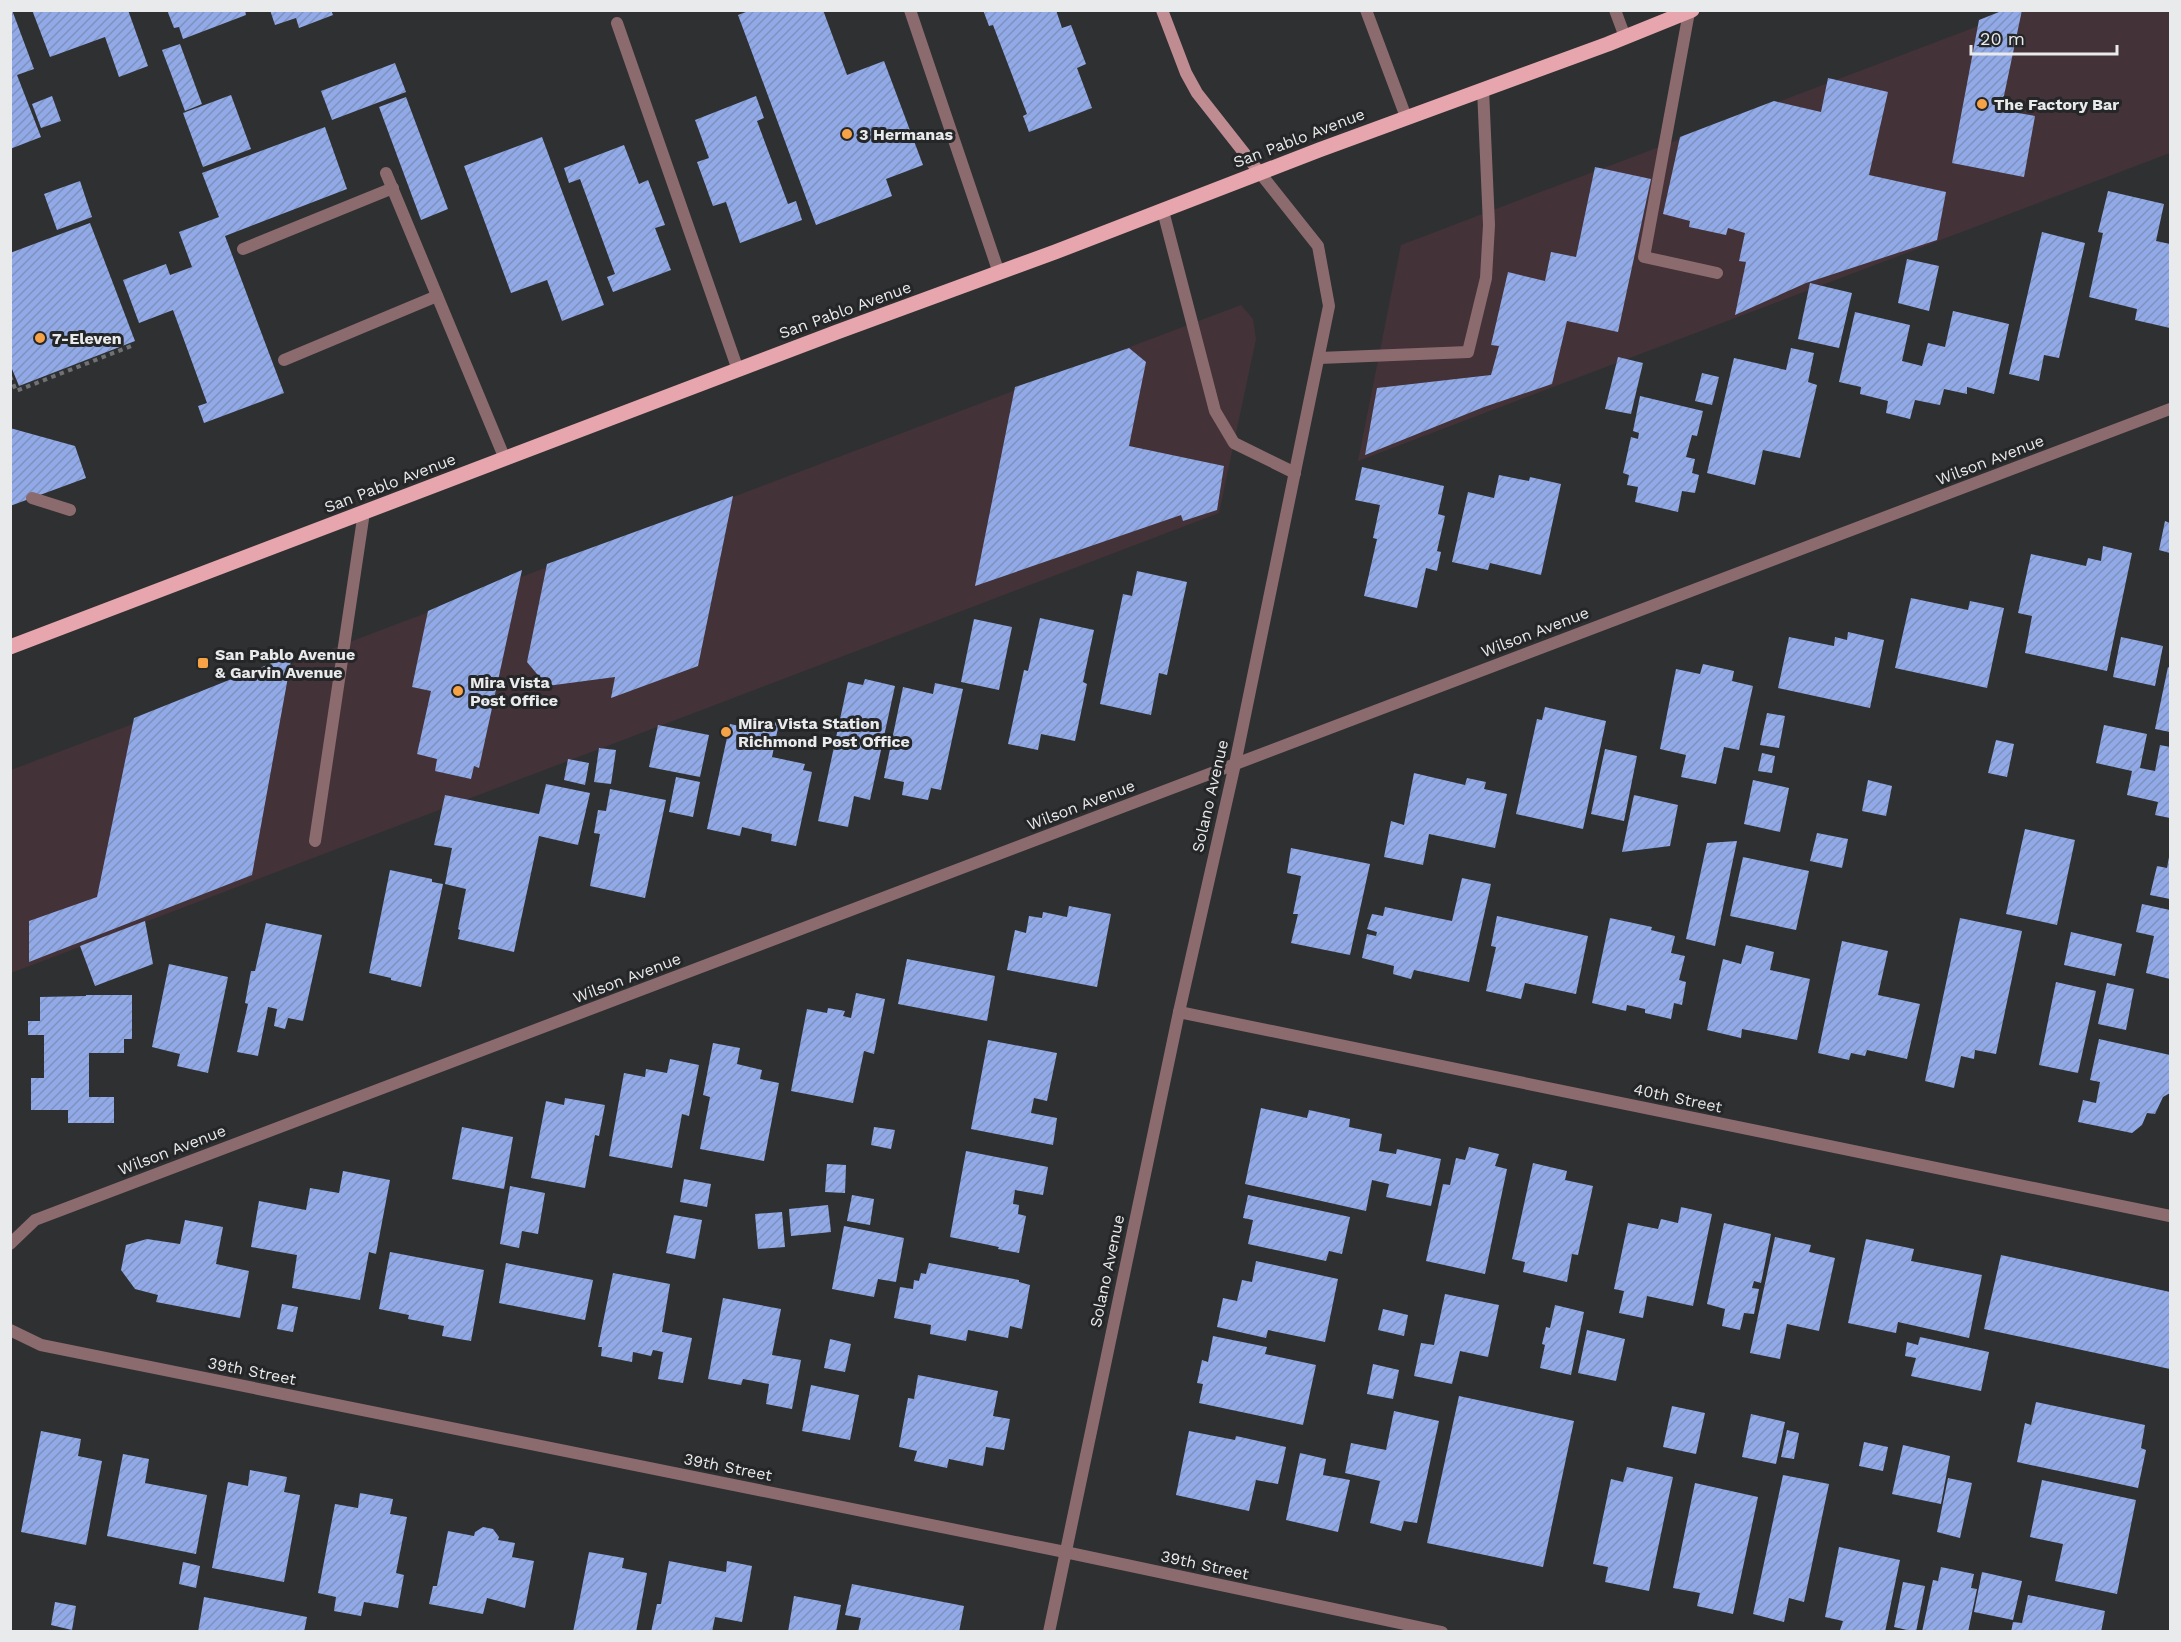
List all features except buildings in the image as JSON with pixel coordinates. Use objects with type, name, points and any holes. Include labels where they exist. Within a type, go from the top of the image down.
[{"type":"main road","name":"San Pablo Avenue","points":[[10,647],[1690,11]]},
{"type":"street","points":[[910,10],[999,273]]},
{"type":"street","name":"Solano Avenue","points":[[1049,1632],[1179,1012],[1235,764],[1329,306],[1318,246],[1197,93],[1186,73],[1162,10]]},
{"type":"street","points":[[1366,10],[1406,117]]},
{"type":"street","points":[[1615,10],[1625,37]]},
{"type":"street","points":[[1690,11],[1644,257],[1717,273]]},
{"type":"street","points":[[617,23],[738,370]]},
{"type":"street","points":[[1319,358],[1468,352],[1486,278],[1488,236],[1483,89]]},
{"type":"street","points":[[386,173],[505,459]]},
{"type":"street","points":[[243,249],[393,188]]},
{"type":"street","points":[[1163,211],[1215,411],[1234,443],[1295,473]]},
{"type":"street","points":[[284,360],[437,296]]},
{"type":"street","name":"Wilson Avenue","points":[[10,1244],[35,1220],[2170,408]]},
{"type":"street","points":[[32,498],[70,510]]},
{"type":"street","points":[[315,841],[364,513]]},
{"type":"street","name":"40th Street","points":[[1179,1012],[2170,1216]]},
{"type":"street","name":"39th Street","points":[[10,1330],[41,1345],[1065,1552],[1442,1632]]},
{"type":"path","points":[[10,376],[16,391],[134,345]]},
{"type":"shaded area","points":[[2018,11],[2170,11],[2170,153],[1358,461],[1401,245]]},
{"type":"shaded area","points":[[1241,305],[1253,319],[1256,339],[1219,513],[11,973],[11,770]]},
{"type":"place","name":"The Factory Bar","points":[[1982,104]]},
{"type":"place","name":"3 Hermanas","points":[[847,134]]},
{"type":"place","name":"7-Eleven","points":[[40,338]]},
{"type":"place","name":"San Pablo Avenue & Garvin Avenue","points":[[203,663]]},
{"type":"place","name":"Mira Vista Post Office","points":[[458,691]]},
{"type":"place","name":"Mira Vista Station Richmond Post Office","points":[[726,732]]}]
